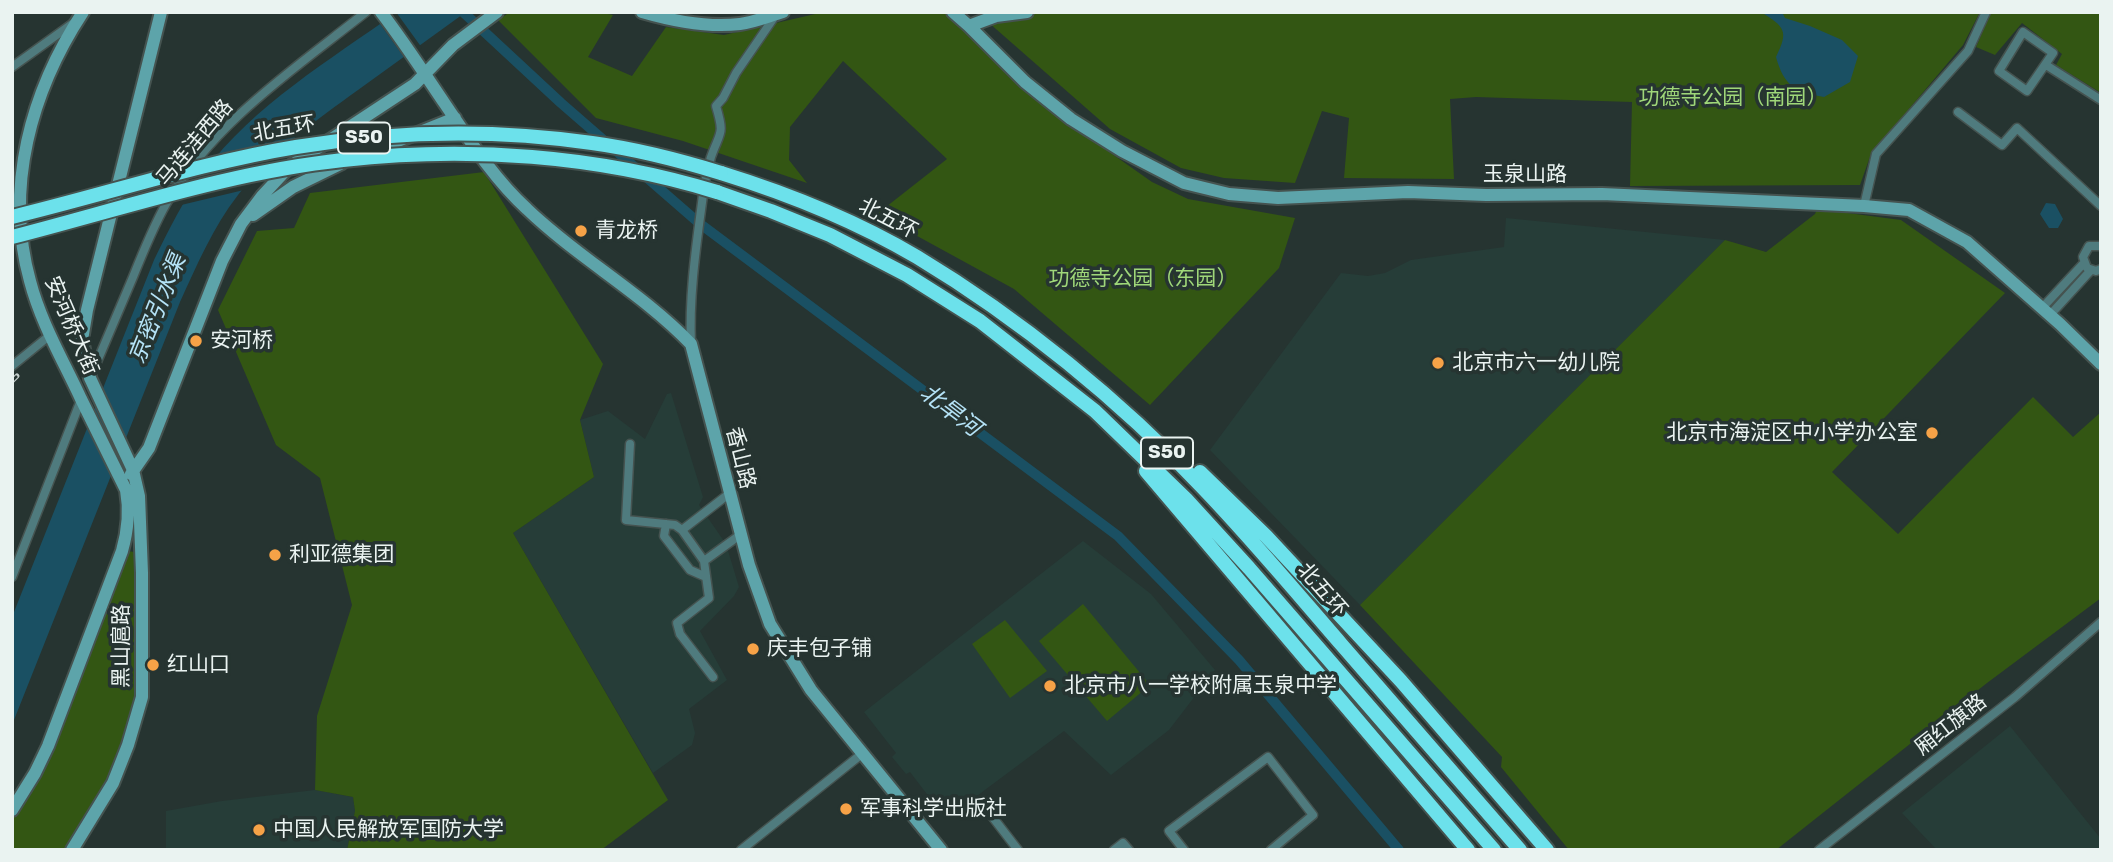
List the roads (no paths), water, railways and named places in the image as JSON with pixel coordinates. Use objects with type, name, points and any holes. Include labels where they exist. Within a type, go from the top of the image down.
[{"type":"highway","name":"北五环","points":[[12,217],[228,160],[341,140],[411,135],[503,135],[593,143],[669,158],[722,173],[834,214],[916,257],[991,306],[1076,370],[1121,409],[1202,486],[1264,554],[1520,850]]},
{"type":"highway","name":"北五环","points":[[12,237],[232,180],[299,167],[379,157],[474,155],[585,162],[682,181],[717,191],[830,235],[907,275],[980,321],[1095,411],[1186,499],[1249,568],[1493,850]]},
{"type":"highway","points":[[1121,409],[1205,477],[1266,536],[1401,681],[1547,850]]},
{"type":"highway","points":[[1095,411],[1468,850]]},
{"type":"street","name":"安河桥大街","points":[[125,451],[90,378],[82,340],[87,310],[161,12]]},
{"type":"street","name":"马连洼西路","points":[[90,378],[152,233],[167,203],[195,163],[253,102],[366,12]]},
{"type":"street","points":[[642,12],[702,24],[752,22],[778,15]]},
{"type":"street","name":"玉泉山路","points":[[953,12],[1025,82],[1079,125],[1184,183],[1249,197],[1306,199],[1408,192],[1486,195],[1602,194],[1864,205],[1909,210],[1967,242],[2046,311],[2101,364]]},
{"type":"street","points":[[969,26],[996,16],[1027,12]]},
{"type":"street","points":[[1864,205],[1876,155],[1968,51],[1986,12]]},
{"type":"street","points":[[382,14],[425,74]]},
{"type":"street","points":[[125,490],[133,470],[149,448],[222,261],[241,224],[262,196],[289,167],[415,84],[453,45],[495,14]]},
{"type":"street","points":[[691,344],[691,308],[701,210],[711,157],[721,133],[716,106],[778,15]]},
{"type":"street","name":"安河桥大街","points":[[80,16],[46,80],[29,130],[22,168],[21,238],[29,281],[49,335],[125,490]]},
{"type":"street","points":[[12,67],[80,16]]},
{"type":"street","points":[[2023,32],[2053,53],[2046,65],[2026,91],[1999,71],[2023,32]]},
{"type":"street","points":[[2046,65],[2101,100]]},
{"type":"street","name":"香山路","points":[[425,74],[500,181],[527,210],[669,321],[691,344],[740,535],[770,624],[811,690],[941,850]]},
{"type":"street","points":[[1958,112],[2003,145],[2017,128],[2101,206]]},
{"type":"street","points":[[241,224],[317,173],[454,118]]},
{"type":"street","points":[[2046,311],[2096,270],[2084,263],[2082,257],[2086,249],[2093,245],[2101,246]]},
{"type":"street","points":[[2046,311],[2084,263]]},
{"type":"street","points":[[12,366],[49,335]]},
{"type":"street","points":[[12,577],[82,399]]},
{"type":"street","points":[[630,444],[625,520],[675,525],[704,561],[709,598],[677,623],[680,634],[713,677]]},
{"type":"street","name":"黑山扈路","points":[[72,850],[113,783],[142,697],[141,515],[133,470],[125,451]]},
{"type":"street","name":"黑山扈路","points":[[12,810],[48,746],[122,551],[129,513],[125,490]]},
{"type":"street","points":[[681,530],[730,493]]},
{"type":"street","points":[[666,524],[664,536],[690,570],[706,577]]},
{"type":"street","points":[[704,561],[740,535]]},
{"type":"street","name":"厢红旗路","points":[[1819,850],[2015,697],[2101,622]]},
{"type":"street","points":[[741,850],[863,753]]},
{"type":"street","points":[[1184,850],[1169,831],[1268,757],[1313,815],[1270,850]]},
{"type":"street","points":[[981,802],[1018,850]]},
{"type":"street","points":[[1114,850],[1123,843],[1129,850]]},
{"type":"water","name":"京密引水渠","points":[[397,12],[466,12],[294,138],[251,179],[221,220],[180,302],[12,725],[12,617],[154,260],[177,214],[204,172],[246,125],[294,85]]},
{"type":"water","points":[[1761,12],[1782,12],[1785,18],[1842,40],[1858,56],[1850,82],[1824,97],[1805,93],[1792,86],[1783,75],[1776,57],[1783,41],[1782,30]]},
{"type":"water","points":[[2046,203],[2055,204],[2063,219],[2058,228],[2049,228],[2040,214]]},
{"type":"waterway","name":"北旱河","points":[[463,12],[561,103],[699,223],[1118,536],[1239,660],[1399,850]]},
{"type":"railway","points":[[12,381],[17,376]]},
{"type":"place","name":"青龙桥","points":[[581,231]]},
{"type":"place","name":"安河桥","points":[[196,341]]},
{"type":"place","name":"北京市六一幼儿院","points":[[1438,363]]},
{"type":"place","name":"北京市海淀区中小学办公室","points":[[1932,433]]},
{"type":"place","name":"利亚德集团","points":[[275,555]]},
{"type":"place","name":"庆丰包子铺","points":[[753,649]]},
{"type":"place","name":"红山口","points":[[153,665]]},
{"type":"place","name":"北京市八一学校附属玉泉中学","points":[[1050,686]]},
{"type":"place","name":"军事科学出版社","points":[[846,809]]},
{"type":"place","name":"中国人民解放军国防大学","points":[[259,830]]},
{"type":"park label","name":"功德寺公园（南园）","points":[[1733,98]]},
{"type":"park label","name":"功德寺公园（东园）","points":[[1143,279]]}]
